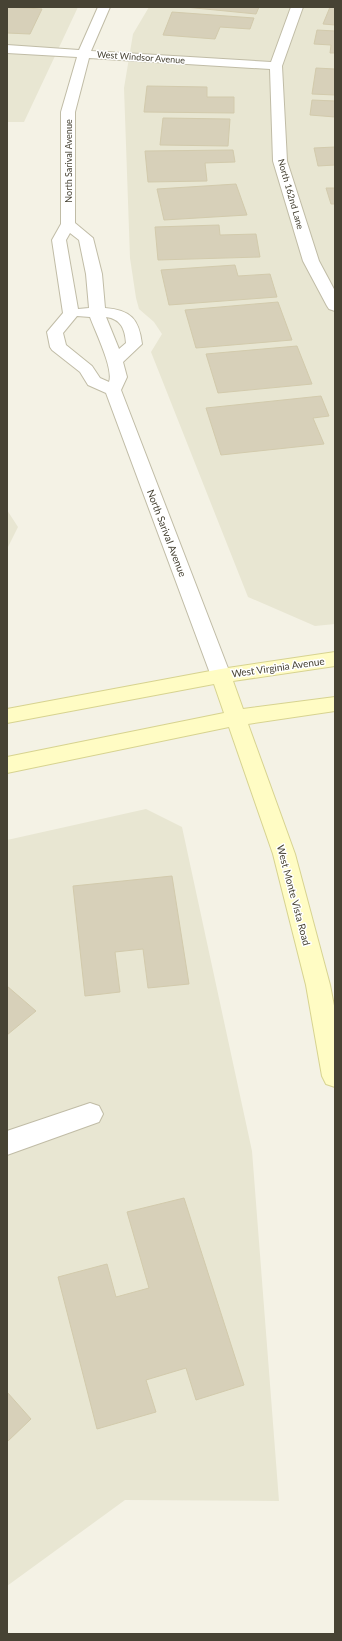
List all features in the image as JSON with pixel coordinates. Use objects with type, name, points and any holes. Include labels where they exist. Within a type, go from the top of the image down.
[{"type":"main road","name":"West Virginia Avenue","points":[[221,676],[335,659]]},
{"type":"main road","points":[[7,716],[221,676]]},
{"type":"main road","name":"North Sarival Avenue","points":[[221,676],[236,718]]},
{"type":"main road","points":[[7,765],[236,718],[335,704]]},
{"type":"main road","name":"West Monte Vista Road","points":[[236,718],[284,854],[318,985],[335,1076]]},
{"type":"street","name":"North Sarival Avenue","points":[[71,314],[59,240],[68,224],[68,112],[84,53],[104,7]]},
{"type":"street","name":"North 162nd Lane","points":[[297,7],[276,66],[280,161],[312,261],[335,306]]},
{"type":"street","name":"West Windsor Avenue","points":[[7,49],[276,66]]},
{"type":"street","points":[[68,224],[86,238],[94,274],[97,312],[115,361],[119,377],[113,390],[94,381],[86,369],[58,347],[55,332],[71,314],[97,312],[120,315],[130,324],[134,344],[115,361]]},
{"type":"street","points":[[66,276],[94,274]]},
{"type":"street","name":"North Sarival Avenue","points":[[113,390],[221,676]]},
{"type":"street","points":[[7,1143],[90,1114]]},
{"type":"shaded area","points":[[7,7],[78,7],[24,122],[7,122]]},
{"type":"shaded area","points":[[149,7],[335,7],[335,624],[315,626],[248,597],[151,352],[162,334],[154,322],[139,309],[136,298],[130,258],[124,88],[133,34]]},
{"type":"shaded area","points":[[7,510],[18,527],[7,549]]},
{"type":"shaded area","points":[[146,809],[182,827],[252,1151],[279,1501],[125,1500],[7,1586],[7,840]]},
{"type":"building","points":[[7,7],[42,9],[30,34],[7,33]]},
{"type":"building","points":[[185,7],[259,7],[256,14]]},
{"type":"building","points":[[330,7],[335,7],[335,25],[323,24]]},
{"type":"building","points":[[172,12],[254,18],[250,29],[220,27],[215,39],[163,35]]},
{"type":"building","points":[[317,30],[335,31],[335,53],[330,53],[331,45],[314,44]]},
{"type":"building","points":[[316,68],[335,69],[335,95],[312,94]]},
{"type":"building","points":[[147,86],[207,87],[207,97],[234,97],[234,113],[144,112]]},
{"type":"building","points":[[312,100],[335,101],[335,117],[310,115]]},
{"type":"building","points":[[163,118],[230,119],[228,146],[160,145]]},
{"type":"building","points":[[335,147],[335,165],[318,166],[314,148]]},
{"type":"building","points":[[233,150],[235,162],[205,163],[207,181],[148,182],[145,151]]},
{"type":"building","points":[[236,184],[247,215],[164,220],[157,189]]},
{"type":"building","points":[[326,188],[335,188],[335,204],[331,204]]},
{"type":"building","points":[[219,225],[220,235],[256,234],[260,257],[158,260],[155,227]]},
{"type":"building","points":[[235,265],[238,276],[270,274],[277,297],[169,305],[161,270]]},
{"type":"building","points":[[278,302],[292,340],[196,348],[185,310]]},
{"type":"building","points":[[297,346],[312,384],[218,393],[206,354]]},
{"type":"building","points":[[321,396],[329,416],[313,418],[324,444],[221,455],[206,408]]},
{"type":"building","points":[[172,876],[189,984],[148,988],[143,949],[115,952],[120,992],[85,996],[73,886]]},
{"type":"building","points":[[7,986],[36,1011],[7,1035]]},
{"type":"building","points":[[184,1198],[244,1385],[196,1400],[186,1368],[146,1380],[156,1412],[97,1429],[58,1277],[107,1264],[116,1297],[149,1288],[127,1212]]},
{"type":"building","points":[[7,1392],[31,1419],[7,1442]]}]
